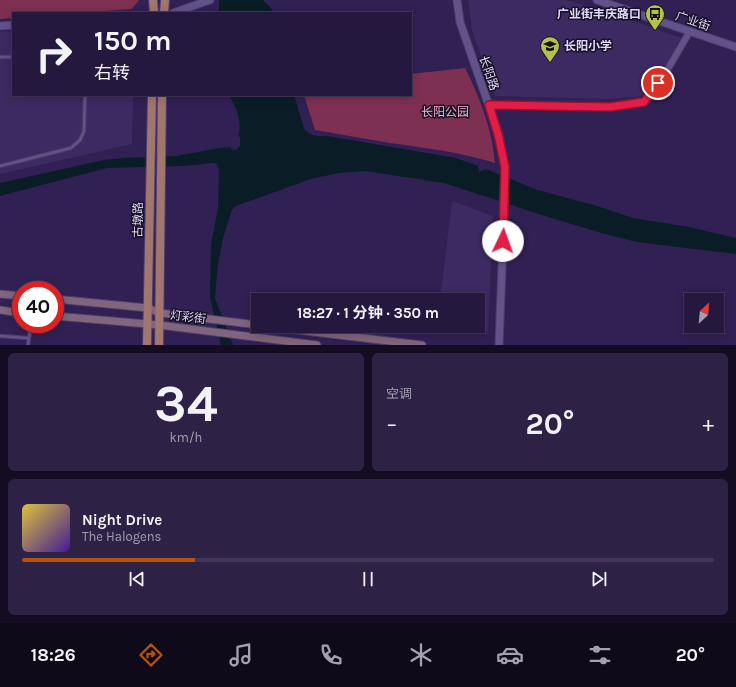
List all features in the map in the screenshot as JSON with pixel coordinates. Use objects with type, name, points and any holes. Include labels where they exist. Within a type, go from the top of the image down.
[{"type":"main road","points":[[153,0],[154,12]]},
{"type":"main road","points":[[164,12],[165,0]]},
{"type":"main road","name":"古墩路","points":[[147,345],[152,96]]},
{"type":"main road","name":"古墩路","points":[[159,345],[162,96]]},
{"type":"main road","points":[[0,294],[12,295]]},
{"type":"main road","name":"灯彩街","points":[[64,300],[148,308],[160,314],[251,324]]},
{"type":"main road","points":[[0,310],[12,311]]},
{"type":"main road","name":"灯彩街","points":[[64,317],[160,325],[317,345]]},
{"type":"main road","points":[[322,333],[422,345]]},
{"type":"street","points":[[176,12],[210,0]]},
{"type":"street","name":"长阳路","points":[[457,0],[460,22],[489,105],[498,134],[505,167],[499,345]]},
{"type":"street","name":"广业街","points":[[597,0],[736,47]]},
{"type":"street","points":[[0,26],[12,25]]},
{"type":"street","points":[[489,105],[610,107],[644,102],[665,74],[690,31]]},
{"type":"lane","points":[[0,57],[12,57]]},
{"type":"lane","points":[[0,166],[71,148],[80,140],[84,131],[84,96]]},
{"type":"lane","points":[[28,345],[29,333]]},
{"type":"lane","points":[[0,336],[28,338]]},
{"type":"shaded area","name":"长阳小学","points":[[468,0],[567,0],[628,19],[681,38],[666,65],[643,96],[607,99],[495,96],[472,30]]},
{"type":"shaded area","points":[[12,31],[12,96],[133,96],[132,144],[0,174],[0,32]]},
{"type":"shaded area","points":[[452,201],[493,216],[488,333],[485,333],[485,293],[441,293]]},
{"type":"green space","points":[[0,0],[139,0],[132,9],[92,12],[12,12],[12,18],[0,19]]},
{"type":"green space","name":"长阳公园","points":[[465,68],[476,91],[488,126],[495,163],[443,151],[315,130],[304,96],[412,96],[412,74]]},
{"type":"water","points":[[219,0],[263,0],[271,8],[273,12],[219,12]]},
{"type":"water","points":[[230,96],[294,96],[304,128],[311,134],[456,158],[478,166],[479,172],[486,169],[538,190],[597,206],[633,218],[689,227],[736,238],[736,254],[637,242],[548,217],[444,183],[365,171],[339,173],[311,179],[236,206],[232,210],[223,238],[218,264],[215,298],[233,345],[221,345],[210,297],[211,244],[218,208],[219,171],[217,164],[107,168],[0,196],[0,183],[104,160],[177,156],[230,147],[233,151],[234,149],[236,150],[240,146],[240,137],[238,136],[240,126],[234,105]]},
{"type":"place","name":"广业街丰庆路口","points":[[655,31]]},
{"type":"place","name":"长阳小学","points":[[550,63]]},
{"type":"route","points":[[503,241],[505,167],[498,134],[489,105],[610,107],[644,102],[658,83]]}]
